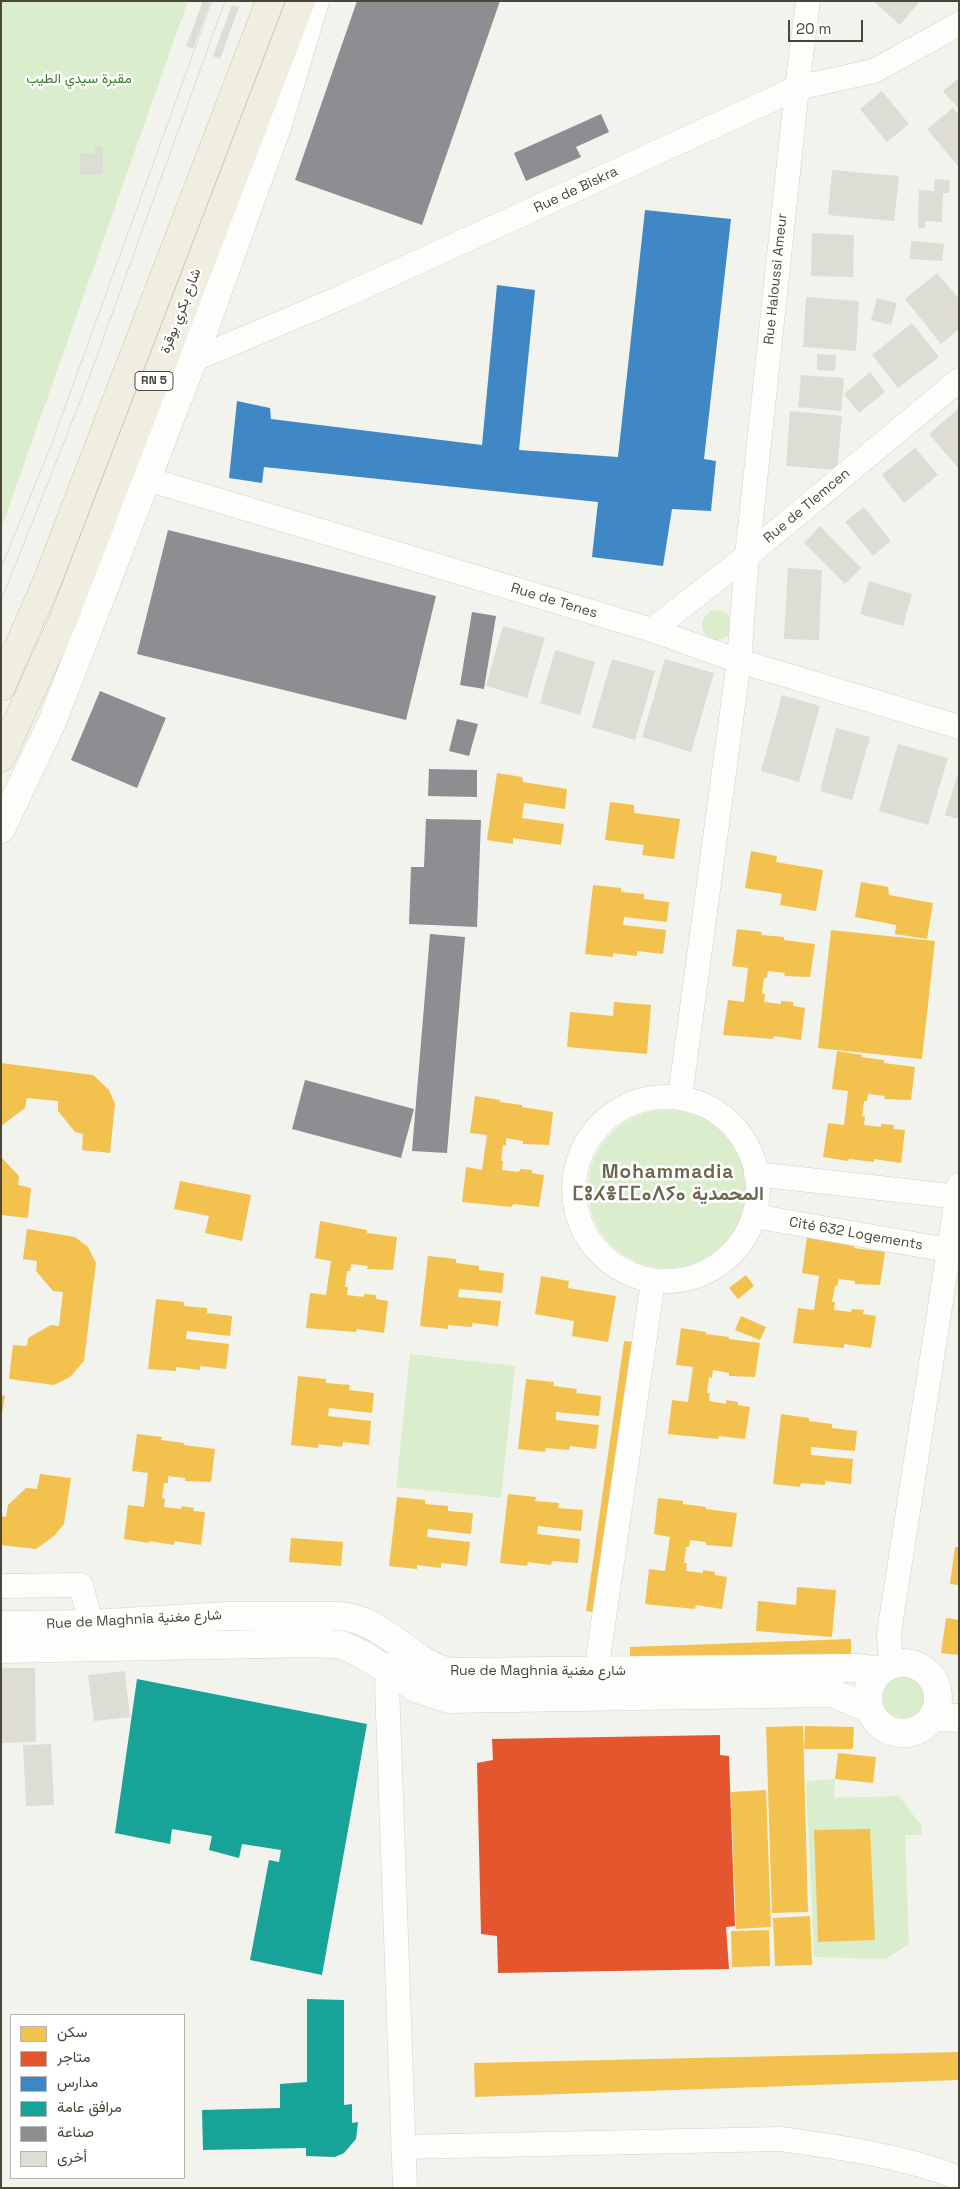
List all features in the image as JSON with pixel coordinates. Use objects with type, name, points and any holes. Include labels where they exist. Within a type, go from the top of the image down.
[{"type":"highway","name":"شارع بكري بوقرة","points":[[1,686],[48,579],[270,1]]},
{"type":"highway","name":"شارع بكري بوقرة","points":[[1,758],[64,618],[301,1]]},
{"type":"street","points":[[1,829],[52,722],[193,360],[278,124],[315,1]]},
{"type":"street","name":"Rue Haloussi Ameur","points":[[680,1097],[739,661],[747,556],[796,88],[808,1]]},
{"type":"street","name":"Rue de Biskra","points":[[193,360],[342,297],[796,88],[874,71],[959,24]]},
{"type":"street","name":"Rue de Tlemcen","points":[[652,630],[747,556],[959,380]]},
{"type":"street","name":"Rue de Tenes","points":[[147,479],[652,630],[739,661],[959,727]]},
{"type":"street","points":[[651,1097],[680,1097],[705,1105],[727,1120],[744,1140],[755,1164],[756,1174],[758,1191],[754,1216],[743,1239],[726,1259],[704,1273],[679,1281],[653,1281],[625,1272],[601,1256],[584,1232],[574,1204],[574,1175],[582,1147],[600,1123],[615,1111],[623,1106],[651,1097]]},
{"type":"street","points":[[756,1174],[958,1193],[954,1251],[889,1632],[886,1668]]},
{"type":"street","name":"Cité 632 Logements","points":[[754,1216],[954,1251]]},
{"type":"street","points":[[589,1698],[596,1672],[653,1281]]},
{"type":"street","points":[[1,1586],[81,1585],[92,1636]]},
{"type":"street","name":"Rue de Maghnia شارع مغنية","points":[[1,1649],[226,1616],[340,1616],[356,1618],[371,1624],[440,1670],[451,1672],[886,1668]]},
{"type":"street","name":"Rue de Maghnia شارع مغنية","points":[[1,1625],[92,1636],[316,1642],[342,1645],[360,1653],[418,1689],[448,1699],[832,1693],[870,1710]]},
{"type":"street","points":[[405,1647],[390,1672],[386,1685],[405,2188]]},
{"type":"street","points":[[902,1663],[912,1664],[922,1668],[931,1676],[938,1696],[937,1707],[932,1717],[924,1725],[904,1733],[894,1731],[884,1727],[870,1710],[870,1688],[874,1678],[886,1668],[902,1663]]},
{"type":"street","points":[[932,1717],[959,1718]]},
{"type":"street","points":[[403,2147],[780,2139],[837,2147],[939,2170],[959,2178]]},
{"type":"green space","name":"مقبرة سيدي الطيب","points":[[1,1],[188,1],[1,529]]},
{"type":"green space","points":[[717,610],[723,611],[731,619],[731,631],[723,639],[717,640],[711,639],[703,631],[702,625],[703,619],[711,611]]},
{"type":"green space","points":[[675,1110],[690,1113],[704,1119],[723,1133],[733,1145],[743,1166],[746,1189],[743,1212],[733,1233],[723,1245],[711,1255],[690,1265],[675,1268],[659,1268],[644,1265],[623,1255],[601,1233],[589,1204],[588,1181],[591,1166],[601,1145],[623,1123],[652,1111]]},
{"type":"green space","points":[[410,1354],[515,1366],[501,1498],[396,1487]]},
{"type":"green space","points":[[898,1672],[908,1672],[921,1679],[928,1692],[928,1702],[921,1715],[908,1722],[898,1722],[889,1718],[882,1711],[878,1702],[878,1692],[882,1683],[889,1676]]},
{"type":"green space","points":[[835,1779],[834,1798],[899,1796],[921,1825],[922,1835],[905,1835],[909,1944],[885,1959],[814,1957],[806,1781]]},
{"type":"building: سكن","points":[[497,773],[522,777],[523,782],[567,789],[565,809],[524,803],[522,818],[564,824],[561,845],[513,838],[513,844],[487,840]]},
{"type":"building: سكن","points":[[610,802],[634,805],[634,813],[680,819],[674,859],[642,855],[644,845],[605,840]]},
{"type":"building: سكن","points":[[751,851],[777,856],[776,862],[823,870],[816,911],[780,905],[782,894],[745,888]]},
{"type":"building: سكن","points":[[861,882],[888,887],[889,895],[933,903],[927,939],[895,934],[896,925],[855,917]]},
{"type":"building: سكن","points":[[593,885],[621,888],[621,892],[644,894],[644,899],[669,902],[667,922],[624,917],[623,925],[666,930],[663,954],[637,951],[637,956],[613,953],[613,957],[585,954]]},
{"type":"building: سكن","points":[[737,929],[762,932],[761,935],[784,937],[784,940],[815,944],[810,977],[784,976],[785,973],[768,971],[767,978],[764,978],[762,994],[765,994],[764,1002],[781,1004],[781,1001],[793,1002],[793,1006],[805,1008],[801,1040],[774,1036],[773,1039],[723,1035],[728,1000],[744,1002],[748,968],[732,966]]},
{"type":"building: سكن","points":[[831,930],[935,941],[922,1059],[818,1048]]},
{"type":"building: سكن","points":[[614,1002],[651,1005],[647,1054],[567,1047],[570,1012],[613,1016]]},
{"type":"building: سكن","points":[[837,1051],[884,1060],[884,1063],[915,1067],[911,1100],[884,1099],[885,1096],[868,1094],[867,1101],[864,1101],[862,1116],[865,1117],[864,1125],[881,1127],[881,1124],[894,1125],[893,1129],[905,1130],[901,1163],[874,1159],[874,1162],[849,1159],[848,1161],[823,1157],[828,1123],[844,1125],[848,1091],[832,1089]]},
{"type":"building: سكن","points":[[1,1063],[93,1075],[109,1090],[115,1104],[110,1153],[82,1150],[83,1134],[75,1132],[58,1111],[58,1101],[27,1098],[25,1108],[1,1126]]},
{"type":"building: سكن","points":[[475,1096],[553,1112],[549,1145],[523,1144],[523,1141],[506,1138],[506,1146],[503,1145],[502,1170],[519,1172],[520,1169],[532,1170],[532,1173],[544,1175],[539,1207],[513,1204],[512,1207],[462,1202],[466,1167],[482,1170],[487,1135],[470,1133]]},
{"type":"building: سكن","points":[[1,1157],[19,1176],[18,1185],[31,1188],[28,1218],[1,1215]]},
{"type":"building: سكن","points":[[180,1181],[251,1195],[242,1241],[205,1233],[209,1216],[174,1209]]},
{"type":"building: سكن","points":[[320,1221],[367,1230],[367,1233],[397,1237],[393,1270],[367,1269],[368,1266],[351,1264],[350,1271],[347,1271],[345,1287],[348,1287],[347,1295],[364,1297],[364,1294],[376,1295],[376,1299],[388,1301],[384,1333],[357,1329],[356,1332],[306,1328],[310,1293],[326,1295],[331,1261],[315,1258]]},
{"type":"building: سكن","points":[[27,1229],[75,1237],[88,1247],[96,1263],[84,1361],[70,1377],[54,1385],[9,1379],[13,1345],[27,1346],[28,1338],[51,1325],[59,1326],[63,1292],[53,1291],[36,1271],[37,1261],[23,1259]]},
{"type":"building: سكن","points":[[807,1237],[832,1240],[832,1242],[854,1246],[854,1248],[885,1252],[880,1285],[855,1284],[855,1281],[839,1279],[837,1286],[835,1286],[832,1302],[835,1302],[834,1310],[851,1312],[852,1309],[864,1310],[863,1314],[876,1316],[871,1348],[844,1344],[844,1348],[793,1343],[798,1308],[814,1310],[819,1276],[802,1273]]},
{"type":"building: سكن","points":[[428,1256],[456,1259],[456,1263],[479,1266],[479,1270],[504,1273],[502,1293],[459,1289],[458,1297],[501,1301],[498,1326],[472,1323],[472,1327],[448,1325],[448,1329],[420,1326]]},
{"type":"building: سكن","points":[[746,1275],[754,1286],[738,1299],[729,1288]]},
{"type":"building: سكن","points":[[541,1276],[569,1281],[568,1288],[616,1296],[608,1342],[572,1336],[574,1321],[535,1314]]},
{"type":"building: سكن","points":[[156,1299],[184,1302],[184,1306],[207,1308],[207,1313],[232,1316],[230,1336],[187,1331],[186,1339],[229,1344],[226,1369],[200,1366],[200,1370],[176,1367],[176,1371],[148,1369]]},
{"type":"building: سكن","points":[[741,1316],[766,1327],[760,1340],[735,1330]]},
{"type":"building: سكن","points":[[681,1328],[729,1337],[729,1339],[760,1343],[755,1377],[729,1376],[729,1373],[713,1370],[712,1378],[709,1377],[707,1393],[710,1393],[709,1401],[726,1404],[726,1400],[750,1407],[745,1439],[719,1436],[718,1439],[668,1434],[672,1400],[688,1402],[693,1367],[676,1365]]},
{"type":"building: سكن","points":[[624,1341],[636,1342],[598,1613],[586,1611]]},
{"type":"building: سكن","points":[[298,1376],[326,1379],[326,1383],[350,1385],[349,1390],[374,1393],[372,1413],[329,1408],[328,1416],[371,1421],[369,1445],[343,1442],[342,1447],[318,1444],[318,1448],[291,1445]]},
{"type":"building: سكن","points":[[526,1379],[554,1382],[553,1386],[577,1389],[576,1393],[601,1396],[599,1416],[556,1412],[556,1420],[599,1425],[596,1449],[570,1446],[569,1450],[546,1448],[545,1452],[518,1449]]},
{"type":"building: سكن","points":[[1,1395],[5,1396],[2,1413],[1,1413]]},
{"type":"building: سكن","points":[[781,1414],[832,1424],[832,1428],[857,1431],[855,1451],[811,1447],[811,1455],[853,1459],[851,1484],[825,1481],[825,1485],[801,1483],[800,1487],[773,1484]]},
{"type":"building: سكن","points":[[137,1434],[162,1437],[161,1440],[184,1443],[184,1445],[215,1449],[211,1482],[185,1481],[185,1478],[168,1476],[168,1483],[164,1483],[162,1498],[165,1499],[164,1507],[181,1509],[182,1506],[194,1508],[193,1511],[205,1512],[201,1545],[174,1541],[174,1545],[124,1539],[128,1505],[144,1507],[148,1473],[132,1471]]},
{"type":"building: سكن","points":[[40,1474],[71,1478],[64,1524],[54,1536],[36,1549],[1,1545],[1,1516],[6,1517],[8,1505],[26,1488],[37,1489]]},
{"type":"building: سكن","points":[[508,1494],[536,1497],[535,1501],[559,1503],[558,1508],[583,1510],[581,1531],[538,1526],[537,1534],[580,1539],[578,1563],[552,1561],[551,1565],[528,1562],[527,1566],[500,1563]]},
{"type":"building: سكن","points":[[397,1497],[425,1500],[425,1504],[448,1506],[448,1511],[473,1513],[471,1534],[428,1529],[427,1537],[470,1542],[467,1566],[441,1563],[441,1568],[417,1565],[417,1569],[389,1566]]},
{"type":"building: سكن","points":[[658,1498],[683,1501],[683,1504],[706,1507],[706,1509],[737,1513],[732,1547],[706,1545],[706,1542],[690,1540],[689,1547],[686,1547],[684,1563],[687,1563],[686,1571],[703,1573],[703,1570],[727,1577],[722,1609],[696,1605],[695,1609],[645,1604],[649,1569],[665,1571],[670,1537],[654,1534]]},
{"type":"building: سكن","points":[[291,1538],[343,1542],[341,1566],[289,1562]]},
{"type":"building: سكن","points":[[955,1547],[959,1547],[959,1585],[950,1584]]},
{"type":"building: سكن","points":[[797,1587],[836,1590],[832,1637],[756,1631],[758,1601],[796,1605]]},
{"type":"building: سكن","points":[[946,1618],[959,1620],[959,1655],[941,1653]]},
{"type":"building: سكن","points":[[851,1639],[851,1658],[630,1666],[630,1647]]},
{"type":"building: سكن","points":[[803,1726],[808,1912],[772,1913],[766,1727]]},
{"type":"building: سكن","points":[[805,1726],[854,1727],[853,1749],[804,1749]]},
{"type":"building: سكن","points":[[838,1753],[876,1757],[873,1783],[835,1779]]},
{"type":"building: سكن","points":[[766,1790],[771,1927],[736,1929],[731,1792]]},
{"type":"building: سكن","points":[[870,1829],[875,1940],[818,1942],[814,1830]]},
{"type":"building: سكن","points":[[810,1916],[812,1965],[775,1966],[773,1918]]},
{"type":"building: سكن","points":[[769,1930],[770,1966],[732,1967],[731,1931]]},
{"type":"building: سكن","points":[[959,2052],[959,2080],[475,2097],[474,2063]]},
{"type":"building: متاجر","points":[[720,1735],[720,1755],[729,1756],[735,1926],[726,1927],[729,1969],[498,1973],[497,1936],[481,1934],[477,1763],[493,1760],[492,1739]]},
{"type":"building: مدارس","points":[[645,210],[731,219],[704,459],[716,461],[711,511],[672,509],[663,566],[592,557],[598,502],[264,467],[262,483],[229,478],[237,401],[270,408],[271,419],[482,445],[497,285],[535,290],[519,450],[618,457]]},
{"type":"building: مرافق عامة","points":[[137,1679],[367,1724],[322,1975],[250,1960],[269,1860],[279,1862],[281,1850],[242,1844],[239,1858],[209,1850],[212,1836],[172,1829],[170,1844],[115,1833]]},
{"type":"building: مرافق عامة","points":[[307,1999],[344,2000],[344,2105],[352,2104],[352,2123],[358,2122],[356,2139],[344,2153],[335,2157],[306,2156],[306,2148],[203,2150],[202,2110],[280,2108],[280,2084],[307,2082]]},
{"type":"building: صناعة","points":[[357,1],[500,1],[422,225],[295,180]]},
{"type":"building: صناعة","points":[[601,114],[609,132],[576,147],[581,157],[526,181],[514,153]]},
{"type":"building: صناعة","points":[[168,530],[436,596],[406,720],[137,654]]},
{"type":"building: صناعة","points":[[472,612],[496,616],[484,689],[460,685]]},
{"type":"building: صناعة","points":[[100,691],[166,718],[137,788],[71,760]]},
{"type":"building: صناعة","points":[[457,719],[478,724],[469,756],[449,751]]},
{"type":"building: صناعة","points":[[429,769],[477,770],[477,797],[428,796]]},
{"type":"building: صناعة","points":[[426,819],[481,820],[477,927],[409,924],[411,867],[424,867]]},
{"type":"building: صناعة","points":[[430,934],[465,937],[447,1153],[412,1151]]},
{"type":"building: صناعة","points":[[305,1080],[414,1109],[401,1158],[292,1129]]},
{"type":"building: أخرى","points":[[203,1],[211,1],[193,49],[186,46]]},
{"type":"building: أخرى","points":[[873,1],[920,1],[900,25]]},
{"type":"building: أخرى","points":[[232,5],[239,7],[220,59],[213,56]]},
{"type":"building: أخرى","points":[[959,78],[959,109],[943,91]]},
{"type":"building: أخرى","points":[[882,91],[909,124],[887,142],[860,109]]},
{"type":"building: أخرى","points":[[953,108],[959,115],[959,167],[927,129]]},
{"type":"building: أخرى","points":[[95,147],[103,147],[103,175],[80,175],[80,153],[95,153]]},
{"type":"building: أخرى","points":[[832,170],[899,176],[894,221],[828,215]]},
{"type":"building: أخرى","points":[[935,179],[950,180],[949,193],[943,193],[942,222],[925,221],[925,228],[918,228],[919,190],[934,191]]},
{"type":"building: أخرى","points":[[812,233],[854,235],[853,277],[811,276]]},
{"type":"building: أخرى","points":[[911,241],[944,244],[942,261],[910,259]]},
{"type":"building: أخرى","points":[[937,273],[959,299],[959,329],[941,344],[905,299]]},
{"type":"building: أخرى","points":[[806,297],[859,301],[856,351],[803,347]]},
{"type":"building: أخرى","points":[[877,298],[897,303],[891,325],[871,320]]},
{"type":"building: أخرى","points":[[912,323],[939,357],[898,388],[872,355]]},
{"type":"building: أخرى","points":[[817,354],[836,355],[835,371],[817,370]]},
{"type":"building: أخرى","points":[[870,372],[885,392],[859,413],[844,394]]},
{"type":"building: أخرى","points":[[801,375],[844,378],[841,411],[798,407]]},
{"type":"building: أخرى","points":[[959,408],[959,469],[929,434]]},
{"type":"building: أخرى","points":[[790,411],[842,416],[837,470],[786,466]]},
{"type":"building: أخرى","points":[[915,448],[938,475],[904,503],[882,475]]},
{"type":"building: أخرى","points":[[864,507],[891,541],[873,556],[845,522]]},
{"type":"building: أخرى","points":[[820,526],[861,568],[845,584],[804,543]]},
{"type":"building: أخرى","points":[[788,568],[822,570],[819,640],[784,639]]},
{"type":"building: أخرى","points":[[869,581],[912,594],[903,626],[860,614]]},
{"type":"building: أخرى","points":[[503,626],[545,638],[527,698],[486,686]]},
{"type":"building: أخرى","points":[[555,650],[595,662],[580,715],[540,703]]},
{"type":"building: أخرى","points":[[612,659],[655,671],[635,740],[592,727]]},
{"type":"building: أخرى","points":[[665,659],[714,673],[691,752],[642,737]]},
{"type":"building: أخرى","points":[[782,695],[820,706],[799,782],[761,771]]},
{"type":"building: أخرى","points":[[836,728],[870,737],[852,800],[820,791]]},
{"type":"building: أخرى","points":[[898,744],[948,758],[928,825],[879,811]]},
{"type":"building: أخرى","points":[[959,773],[959,819],[945,815]]},
{"type":"building: أخرى","points":[[1,1668],[35,1668],[36,1742],[1,1743]]},
{"type":"building: أخرى","points":[[125,1671],[130,1717],[94,1721],[88,1675]]},
{"type":"building: أخرى","points":[[51,1744],[54,1805],[26,1806],[23,1745]]},
{"type":"tram line","points":[[1,568],[52,443],[212,1]]},
{"type":"tram line","points":[[1,601],[85,389],[225,1]]},
{"type":"district","name":"Mohammadia ⵎⵓⵃⴻⵎⵎⴰⴷⵢⴰ المحمدية","points":[[668,1184]]}]
